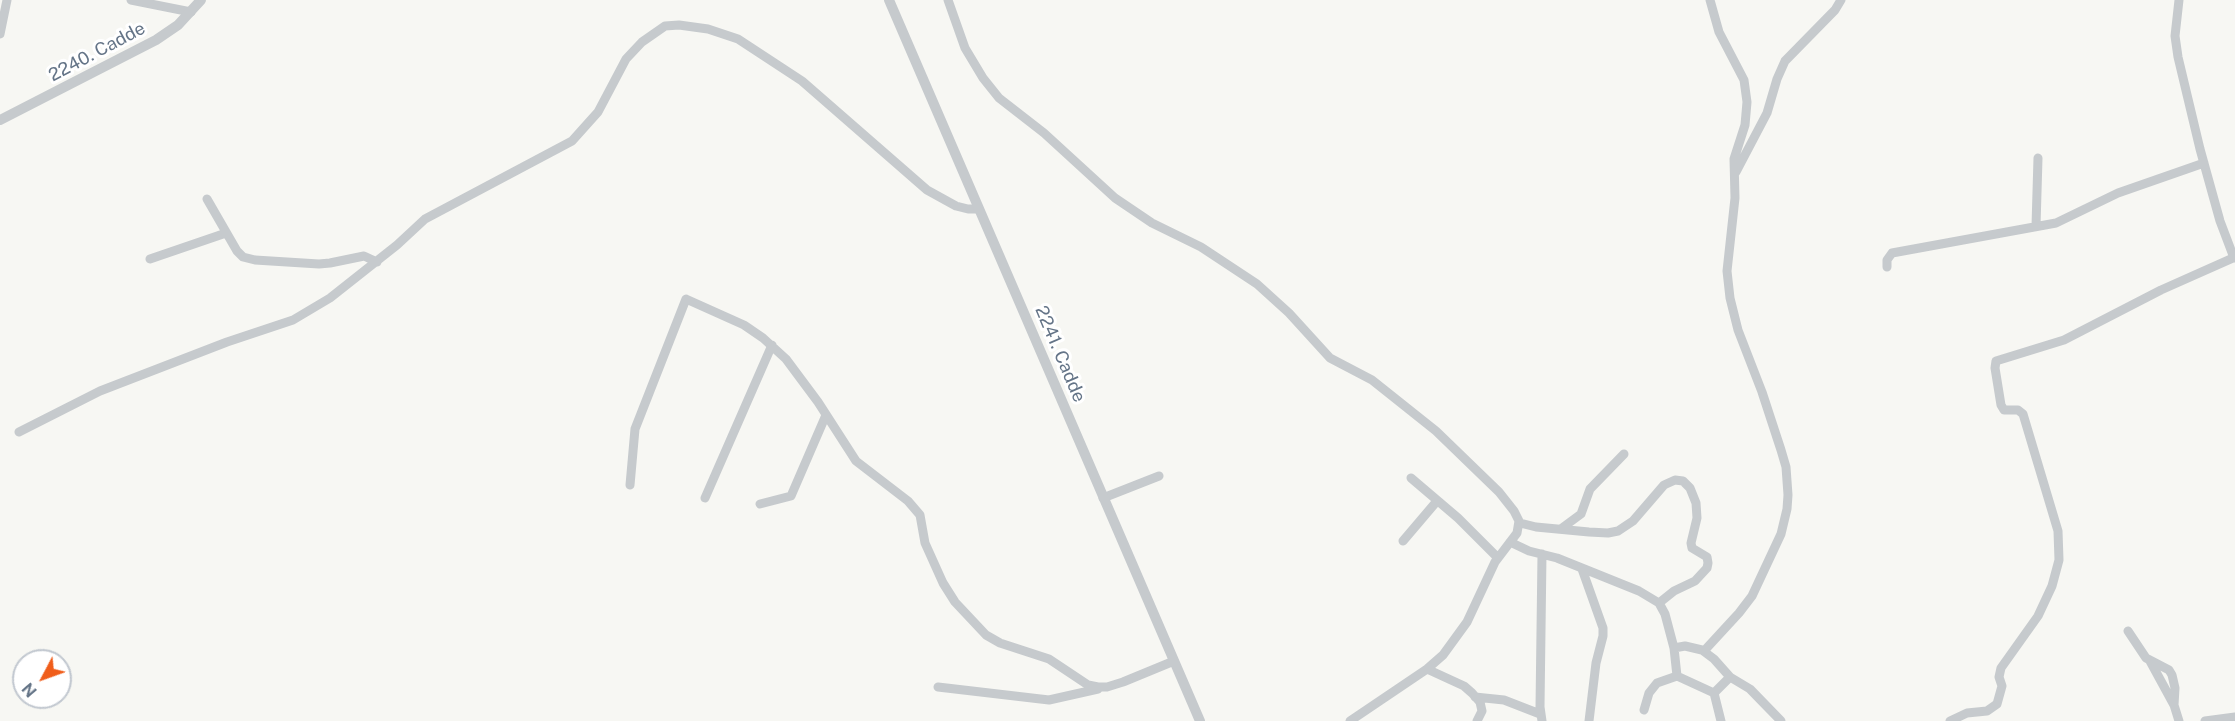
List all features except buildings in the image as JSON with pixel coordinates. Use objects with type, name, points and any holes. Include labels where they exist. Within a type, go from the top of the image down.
[{"type":"street","points":[[0,34],[7,0]]},
{"type":"street","points":[[133,0],[191,12]]},
{"type":"street","name":"2240. Cadde","points":[[0,120],[156,40],[178,25],[201,0]]},
{"type":"street","name":"2241. Cadde","points":[[889,0],[1200,721]]},
{"type":"street","points":[[948,0],[965,48],[983,78],[999,98],[1049,138],[1115,198],[1152,223],[1201,247],[1257,284],[1289,313],[1330,358],[1372,380],[1436,431],[1498,492],[1514,511],[1520,523],[1517,532],[1498,558],[1467,622],[1443,655],[1427,669],[1350,721]]},
{"type":"street","points":[[1704,651],[1752,596],[1781,534],[1788,502],[1786,467],[1762,392],[1738,330],[1730,298],[1727,271],[1734,218],[1736,151],[1747,114],[1746,90],[1738,66],[1714,19],[1710,0]]},
{"type":"street","points":[[1735,174],[1767,113],[1785,61],[1835,10],[1841,0]]},
{"type":"street","points":[[1950,721],[1967,713],[1987,711],[1997,704],[2002,686],[1999,677],[2001,668],[2038,616],[2052,586],[2059,560],[2058,531],[2023,414],[2018,410],[2004,410],[2001,405],[1996,361],[2064,340],[2161,290],[2234,257],[2220,221],[2176,47],[2175,27],[2180,0]]},
{"type":"street","points":[[19,432],[136,376],[293,320],[340,292],[425,219],[572,141],[598,112],[626,58],[649,36],[665,26],[708,29],[738,39],[802,81],[927,190],[956,206],[979,209]]},
{"type":"street","points":[[2036,226],[2038,158]]},
{"type":"street","points":[[1887,267],[1889,256],[1896,252],[2063,221],[2118,193],[2204,163]]},
{"type":"street","points":[[207,199],[239,254],[255,260],[330,263],[364,256],[377,262]]},
{"type":"street","points":[[150,259],[226,233]]},
{"type":"street","points":[[630,485],[635,429],[686,299],[744,325],[772,345],[790,365],[856,462],[908,501],[920,515],[925,543],[943,583],[955,602],[986,636],[1000,643],[1040,655],[1059,664],[1088,685],[1103,688]]},
{"type":"street","points":[[705,498],[772,345]]},
{"type":"street","points":[[760,504],[791,496],[826,415]]},
{"type":"street","points":[[1562,528],[1581,514],[1590,489],[1624,454]]},
{"type":"street","points":[[1103,498],[1159,476]]},
{"type":"street","points":[[1411,478],[1498,558]]},
{"type":"street","points":[[1520,523],[1536,527],[1608,533],[1618,531],[1633,521],[1664,485],[1676,480],[1683,481],[1690,488],[1696,503],[1697,518],[1691,543],[1692,548],[1707,557],[1708,563],[1707,568],[1695,581],[1674,591],[1659,603]]},
{"type":"street","points":[[1403,541],[1437,501]]},
{"type":"street","points":[[1510,542],[1640,591],[1659,603],[1665,614],[1674,648],[1677,676]]},
{"type":"street","points":[[1475,696],[1504,700],[1541,718],[1542,554]]},
{"type":"street","points":[[1582,569],[1603,628],[1589,721]]},
{"type":"street","points":[[2128,631],[2142,654],[2150,661],[2174,705],[2179,721]]},
{"type":"street","points":[[1674,648],[1685,646],[1704,651],[1730,677],[1750,689],[1781,721]]},
{"type":"street","points":[[938,687],[1049,700],[1123,682],[1174,661]]},
{"type":"street","points":[[1427,669],[1464,686],[1475,696],[1480,702],[1482,711],[1477,721]]},
{"type":"street","points":[[1644,710],[1649,693],[1657,683],[1677,676],[1714,693]]},
{"type":"street","points":[[1714,693],[1730,677]]},
{"type":"street","points":[[1714,693],[1721,721]]},
{"type":"street","points":[[2205,721],[2235,717]]}]
